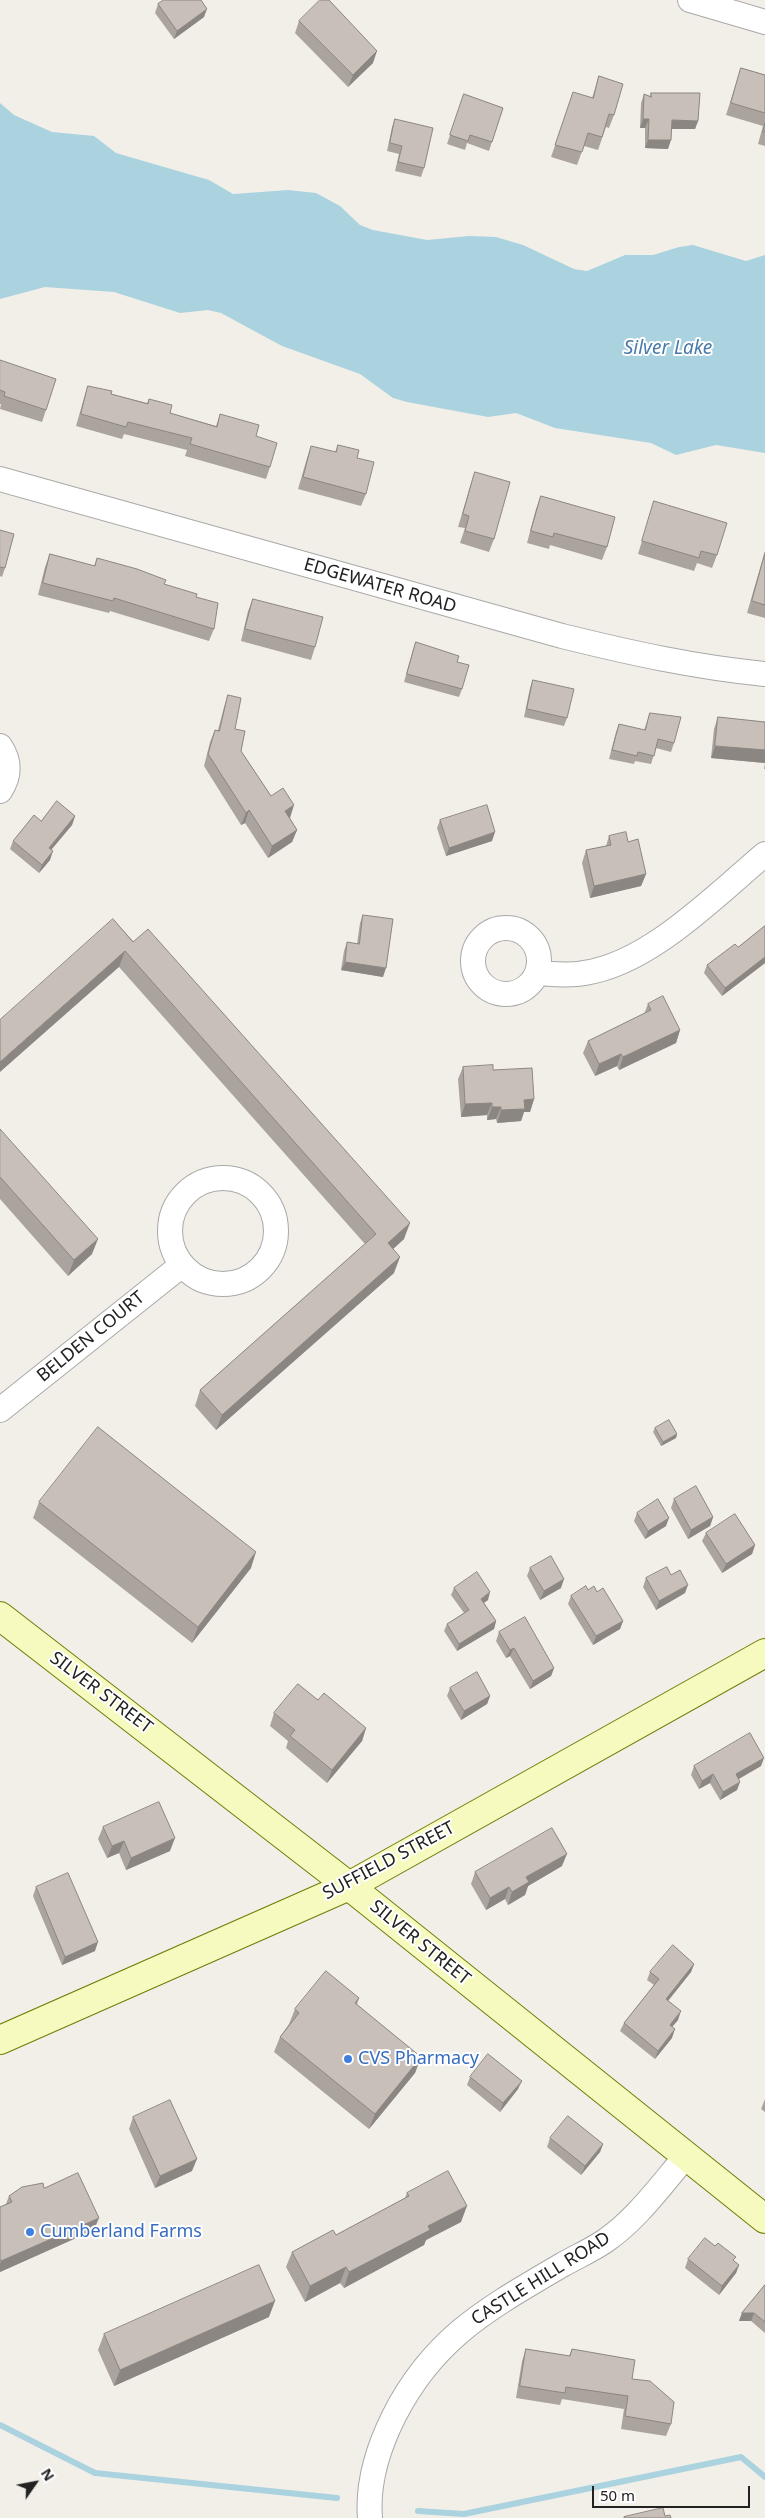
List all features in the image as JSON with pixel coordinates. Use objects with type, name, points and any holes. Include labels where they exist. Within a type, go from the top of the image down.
[{"type":"street","points":[[690,0],[765,22]]},
{"type":"street","name":"EDGEWATER ROAD","points":[[0,479],[571,639],[707,668],[765,674]]},
{"type":"street","points":[[0,746],[5,754],[8,769],[5,784],[0,791]]},
{"type":"street","points":[[538,973],[584,974],[609,968],[630,959],[664,937],[765,854]]},
{"type":"street","points":[[227,1178],[248,1185],[265,1200],[274,1219],[274,1241],[266,1261],[255,1272],[241,1281],[220,1284],[199,1278],[182,1264],[176,1255],[170,1233],[174,1212],[186,1193],[205,1181],[227,1178]]},
{"type":"street","name":"BELDEN COURT","points":[[0,1410],[182,1264]]},
{"type":"street","name":"SILVER STREET","points":[[0,1616],[349,1886],[765,2219]]},
{"type":"street","name":"SUFFIELD STREET","points":[[0,2040],[349,1886],[765,1653]]},
{"type":"street","name":"CASTLE HILL ROAD","points":[[370,2518],[371,2481],[387,2430],[411,2384],[444,2343],[482,2312],[604,2241],[632,2218],[686,2156]]},
{"type":"water","name":"Silver Lake","points":[[0,103],[14,115],[52,132],[94,136],[116,153],[209,180],[233,194],[288,190],[316,193],[340,206],[360,225],[373,230],[427,240],[469,236],[496,237],[523,245],[574,269],[587,271],[625,255],[653,255],[693,245],[746,261],[765,255],[765,453],[716,445],[676,455],[651,443],[555,428],[516,413],[488,417],[407,402],[393,398],[360,374],[282,346],[221,313],[208,310],[180,313],[114,292],[45,287],[0,299]]},
{"type":"building","points":[[164,0],[201,0],[207,9],[177,31],[158,4]]},
{"type":"building","points":[[320,0],[329,0],[377,51],[353,75],[299,21]]},
{"type":"building","points":[[741,68],[765,75],[765,113],[731,103]]},
{"type":"building","points":[[599,76],[623,84],[614,115],[609,114],[602,137],[588,133],[582,152],[555,145],[573,92],[593,98]]},
{"type":"building","points":[[651,93],[700,93],[698,121],[672,120],[671,140],[648,140],[649,119],[643,119],[644,94],[651,97]]},
{"type":"building","points":[[464,94],[503,108],[492,142],[470,135],[468,141],[450,135]]},
{"type":"building","points":[[395,119],[433,128],[424,168],[398,162],[402,146],[390,143]]},
{"type":"building","points":[[0,360],[56,379],[46,410],[4,396],[5,392],[0,390]]},
{"type":"building","points":[[88,386],[112,391],[111,394],[148,404],[149,399],[172,405],[170,413],[217,427],[220,414],[259,425],[256,436],[277,443],[270,467],[190,444],[192,438],[128,422],[126,427],[81,414]]},
{"type":"building","points":[[338,445],[359,450],[357,458],[374,462],[366,494],[303,477],[311,446],[336,452]]},
{"type":"building","points":[[475,472],[510,482],[494,539],[465,531],[469,516],[463,514]]},
{"type":"building","points":[[541,496],[615,517],[607,547],[554,533],[553,537],[531,531]]},
{"type":"building","points":[[654,501],[727,523],[717,555],[701,551],[699,558],[642,541]]},
{"type":"building","points":[[0,530],[14,534],[5,568],[0,567]]},
{"type":"building","points":[[765,553],[765,605],[752,601]]},
{"type":"building","points":[[50,554],[95,566],[97,558],[137,569],[166,580],[164,584],[197,594],[196,597],[218,603],[214,629],[114,598],[113,601],[43,583]]},
{"type":"building","points":[[253,599],[323,617],[315,647],[245,629]]},
{"type":"building","points":[[416,642],[459,656],[457,662],[469,665],[462,689],[407,674]]},
{"type":"building","points":[[533,680],[574,689],[567,718],[527,709]]},
{"type":"building","points":[[228,695],[241,698],[235,729],[245,731],[241,751],[271,796],[283,788],[294,805],[285,811],[297,830],[272,846],[249,810],[246,813],[208,754],[215,730],[219,731]]},
{"type":"building","points":[[650,713],[681,717],[674,743],[658,739],[654,756],[638,752],[637,756],[612,750],[619,724],[645,730]]},
{"type":"building","points":[[718,717],[765,722],[765,750],[715,746]]},
{"type":"building","points":[[57,801],[75,816],[49,848],[53,851],[42,865],[13,841],[34,815],[41,821]]},
{"type":"building","points":[[487,805],[495,832],[449,848],[440,820]]},
{"type":"building","points":[[626,832],[628,842],[638,839],[646,874],[594,886],[586,850],[611,845],[609,836]]},
{"type":"building","points":[[363,915],[393,919],[386,968],[345,962],[347,942],[359,944]]},
{"type":"building","points":[[113,919],[133,942],[148,929],[410,1223],[388,1243],[400,1257],[222,1415],[200,1390],[376,1234],[125,951],[0,1062],[0,1020]]},
{"type":"building","points":[[765,926],[765,957],[725,988],[707,965],[735,944],[738,947]]},
{"type":"building","points":[[663,996],[680,1030],[623,1057],[621,1054],[599,1064],[588,1041],[651,1010],[648,1004]]},
{"type":"building","points":[[493,1065],[493,1070],[532,1068],[534,1099],[524,1100],[525,1109],[501,1110],[501,1107],[492,1107],[492,1103],[465,1104],[463,1067]]},
{"type":"building","points":[[0,1129],[98,1239],[74,1260],[0,1177]]},
{"type":"building","points":[[669,1420],[677,1434],[663,1442],[655,1428]]},
{"type":"building","points":[[98,1427],[256,1552],[198,1627],[39,1502]]},
{"type":"building","points":[[696,1486],[713,1517],[691,1530],[674,1499]]},
{"type":"building","points":[[658,1499],[669,1518],[648,1531],[637,1513]]},
{"type":"building","points":[[735,1514],[755,1545],[726,1564],[706,1533]]},
{"type":"building","points":[[551,1556],[564,1579],[544,1591],[530,1568]]},
{"type":"building","points":[[667,1567],[671,1575],[680,1570],[688,1585],[659,1601],[646,1578]]},
{"type":"building","points":[[477,1572],[490,1592],[481,1599],[496,1621],[459,1644],[447,1624],[469,1610],[454,1588]]},
{"type":"building","points":[[586,1586],[588,1590],[594,1586],[597,1592],[603,1588],[623,1621],[596,1636],[571,1596]]},
{"type":"building","points":[[525,1617],[554,1668],[533,1681],[514,1648],[510,1650],[499,1632]]},
{"type":"building","points":[[477,1672],[490,1696],[464,1711],[450,1688]]},
{"type":"building","points":[[298,1684],[318,1700],[324,1693],[366,1728],[332,1770],[290,1736],[295,1730],[274,1713]]},
{"type":"building","points":[[750,1733],[764,1758],[736,1774],[740,1782],[723,1792],[713,1774],[702,1781],[694,1766]]},
{"type":"building","points":[[159,1802],[175,1838],[131,1858],[124,1841],[112,1846],[103,1827]]},
{"type":"building","points":[[552,1828],[567,1854],[526,1877],[529,1882],[512,1892],[509,1887],[490,1898],[475,1872]]},
{"type":"building","points":[[68,1873],[98,1942],[65,1957],[36,1887]]},
{"type":"building","points":[[673,1945],[694,1964],[666,1999],[681,2011],[670,2025],[675,2029],[658,2051],[624,2023],[659,1979],[650,1972]]},
{"type":"building","points":[[326,1971],[359,1998],[355,2003],[421,2057],[375,2114],[280,2037],[299,2013],[295,2009]]},
{"type":"building","points":[[488,2054],[522,2081],[503,2103],[470,2077]]},
{"type":"building","points":[[170,2100],[197,2159],[160,2176],[133,2117]]},
{"type":"building","points":[[568,2116],[603,2144],[585,2166],[550,2138]]},
{"type":"building","points":[[448,2171],[467,2206],[428,2226],[430,2230],[349,2272],[346,2267],[310,2286],[292,2252],[333,2230],[336,2235],[409,2196],[407,2193]]},
{"type":"building","points":[[78,2173],[99,2218],[1,2261],[0,2207],[12,2202],[9,2196],[22,2187],[43,2183],[44,2188]]},
{"type":"building","points":[[705,2238],[715,2246],[718,2243],[736,2257],[733,2260],[739,2265],[722,2286],[688,2259]]},
{"type":"building","points":[[259,2265],[275,2301],[120,2370],[104,2334]]},
{"type":"building","points":[[765,2285],[765,2322],[754,2313],[742,2313]]},
{"type":"building","points":[[526,2349],[570,2356],[572,2349],[635,2360],[632,2379],[650,2381],[674,2402],[671,2424],[625,2416],[628,2396],[566,2387],[565,2393],[520,2386]]},
{"type":"building","points":[[663,2508],[665,2516],[670,2515],[671,2518],[624,2518],[624,2517]]},
{"type":"waterway","points":[[0,2425],[95,2473],[337,2498]]},
{"type":"waterway","points":[[418,2511],[464,2514],[741,2457],[765,2477]]},
{"type":"place","name":"CVS Pharmacy","points":[[348,2059]]},
{"type":"place","name":"Cumberland Farms","points":[[30,2232]]}]
